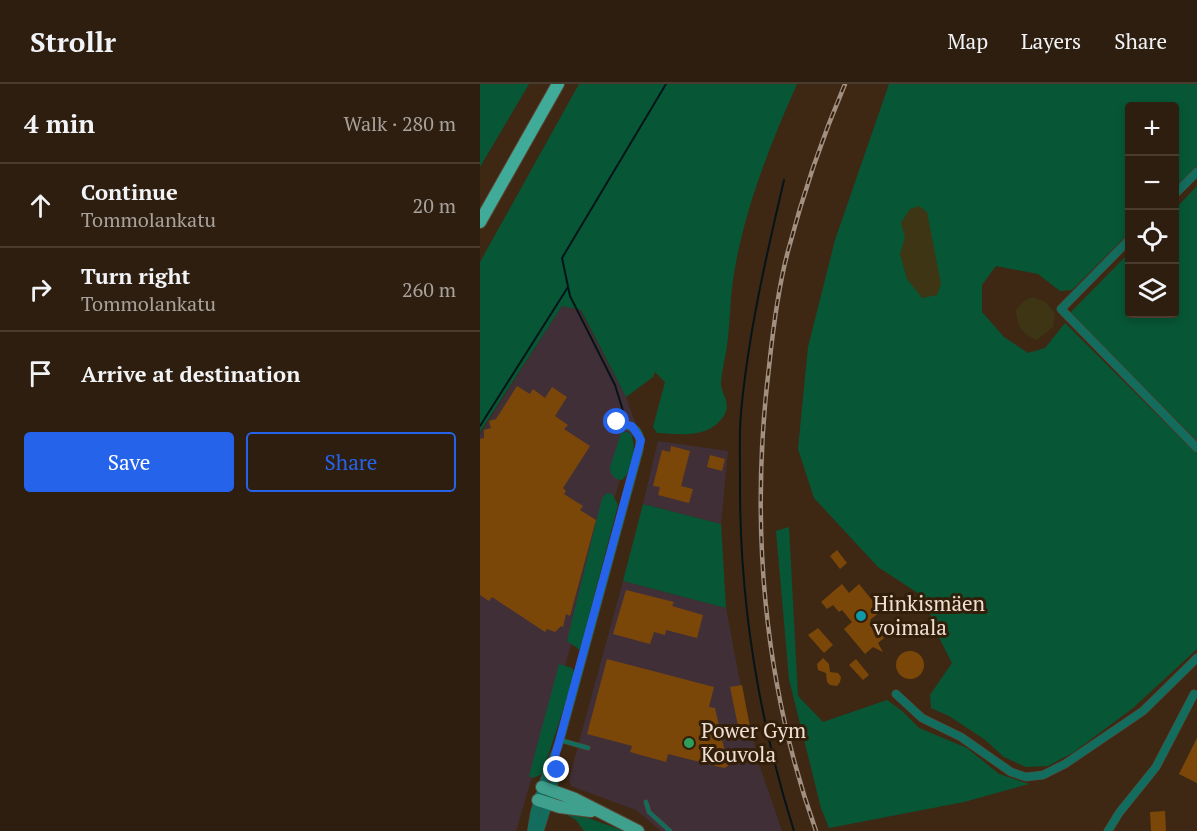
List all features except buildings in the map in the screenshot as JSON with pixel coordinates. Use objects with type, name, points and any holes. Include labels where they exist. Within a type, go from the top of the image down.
[{"type":"highway","points":[[480,222],[558,84]]},
{"type":"main road","points":[[547,789],[575,799],[639,831]]},
{"type":"main road","points":[[543,802],[606,816]]},
{"type":"street","points":[[1179,190],[1197,172]]},
{"type":"street","points":[[1125,244],[1061,309],[1197,448]]},
{"type":"street","points":[[532,831],[547,789],[557,770],[554,760],[641,440],[632,426],[617,422]]},
{"type":"street","points":[[896,694],[922,718],[961,737],[1011,772],[1026,777],[1043,775],[1065,764],[1143,711],[1197,658]]},
{"type":"street","points":[[1108,831],[1119,813],[1156,767],[1194,694]]},
{"type":"street","points":[[539,831],[543,802]]},
{"type":"lane","points":[[560,740],[588,748]]},
{"type":"lane","points":[[646,802],[649,812],[670,831]]},
{"type":"shaded area","points":[[562,306],[580,310],[626,397],[636,425],[516,831],[480,831],[480,434]]},
{"type":"shaded area","points":[[658,441],[728,451],[721,524],[643,504]]},
{"type":"shaded area","points":[[623,581],[726,608],[758,761],[782,831],[661,831],[636,810],[571,786],[569,779]]},
{"type":"green space","points":[[480,84],[529,84],[480,167]]},
{"type":"green space","points":[[579,84],[797,84],[765,161],[740,242],[721,382],[727,407],[726,412],[717,424],[701,432],[693,434],[657,433],[653,427],[665,382],[655,372],[653,377],[626,397],[581,310],[562,306],[480,432],[480,262]]},
{"type":"green space","points":[[889,84],[1197,84],[1197,166],[1179,184],[1179,102],[1125,102],[1125,237],[1072,290],[1060,291],[1038,274],[996,266],[982,285],[982,312],[1004,337],[1028,353],[1045,348],[1065,323],[1197,454],[1197,649],[1133,708],[1074,752],[1048,766],[1026,767],[1004,757],[984,739],[949,716],[931,708],[930,695],[952,663],[931,622],[930,601],[878,567],[814,498],[798,449],[808,347],[835,240]]},
{"type":"green space","points":[[1197,186],[1197,441],[1070,313],[1125,257],[1125,318],[1179,318],[1179,205]]},
{"type":"green space","points":[[621,433],[630,433],[634,444],[633,458],[626,476],[619,480],[613,476],[610,467]]},
{"type":"green space","points":[[607,493],[612,494],[618,505],[580,650],[567,641],[602,498]]},
{"type":"green space","points":[[643,504],[721,524],[726,608],[623,581]]},
{"type":"green space","points":[[789,527],[798,696],[823,722],[887,700],[919,728],[967,748],[999,774],[1029,784],[964,802],[829,828],[821,808],[789,679],[776,531]]},
{"type":"green space","points":[[559,664],[572,668],[575,674],[542,774],[533,778],[529,776]]},
{"type":"green space","points":[[564,813],[588,818],[624,831],[584,831],[576,820]]},
{"type":"sand","points":[[919,206],[927,212],[941,284],[937,295],[922,298],[907,279],[900,254],[905,237],[901,223],[910,209]]},
{"type":"sand","points":[[1033,297],[1045,302],[1055,313],[1053,327],[1037,340],[1027,335],[1017,321],[1016,310],[1024,301]]},
{"type":"waterway","points":[[624,414],[615,385],[570,296],[562,258],[666,84]]},
{"type":"waterway","points":[[784,180],[758,296],[744,384],[740,429],[741,522],[747,612],[753,656],[770,744],[794,831]]},
{"type":"waterway","points":[[480,426],[568,287]]},
{"type":"railway","points":[[816,831],[798,775],[773,660],[762,543],[763,426],[774,323],[784,265],[807,187],[845,84]]},
{"type":"place","name":"Hinkismäen voimala","points":[[861,616]]},
{"type":"place","name":"Power Gym Kouvola","points":[[689,743]]},
{"type":"route","points":[[557,770],[554,760],[641,440],[632,426],[617,422]]}]
